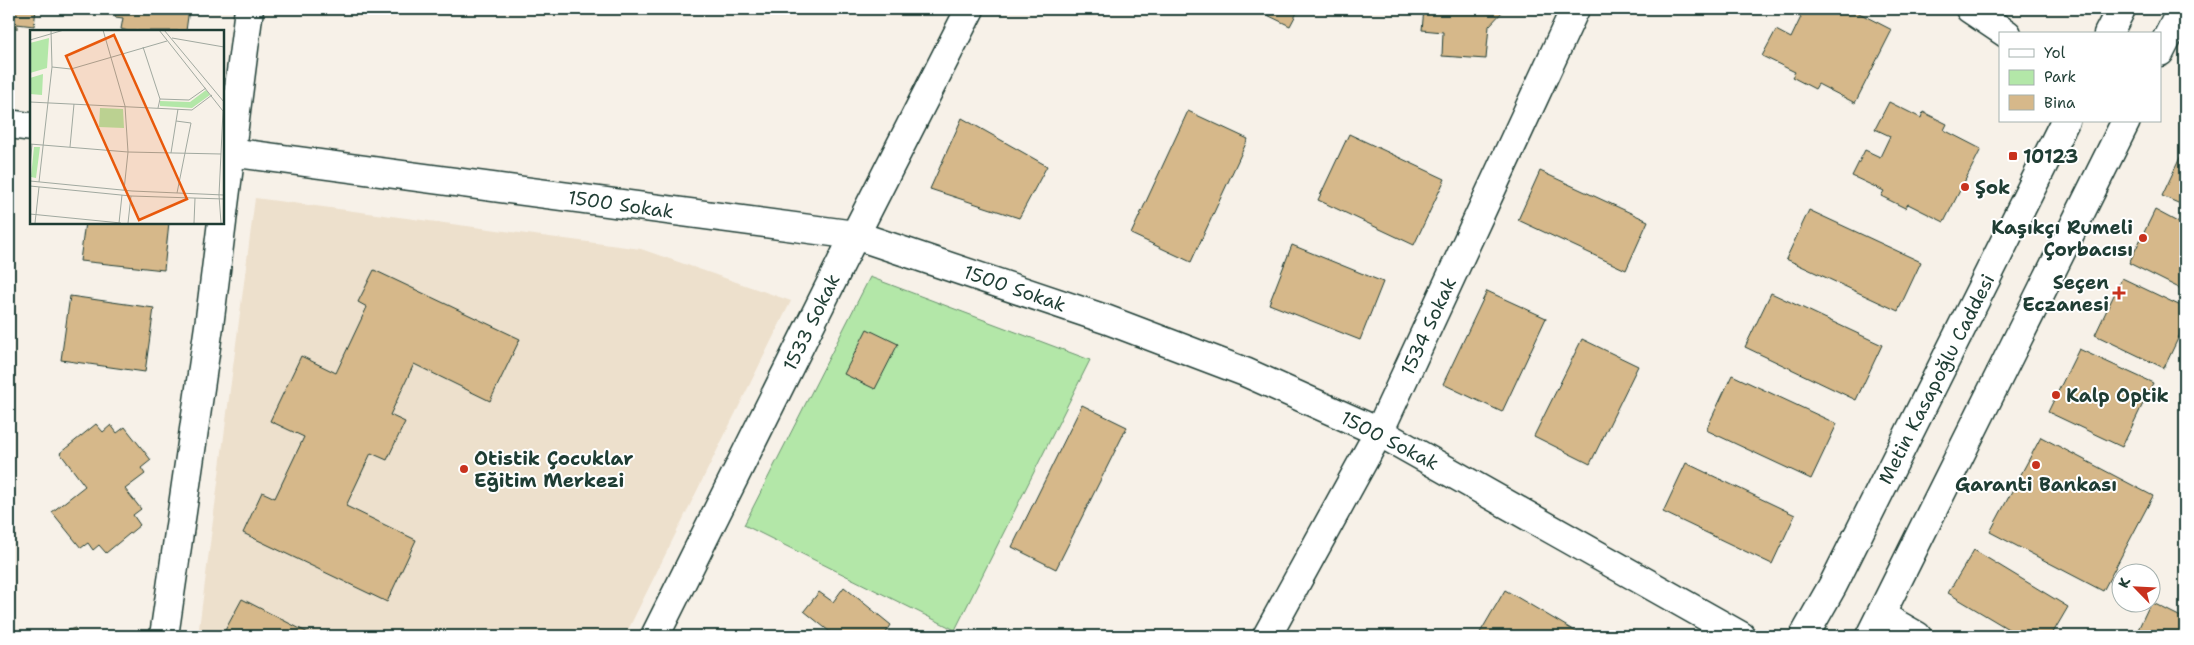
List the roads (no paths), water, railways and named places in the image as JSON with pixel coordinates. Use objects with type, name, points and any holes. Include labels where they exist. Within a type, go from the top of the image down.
[{"type":"street","points":[[224,194],[227,151],[249,9]]},
{"type":"street","name":"1533 Sokak","points":[[654,636],[854,235],[970,9]]},
{"type":"street","name":"1534 Sokak","points":[[1267,636],[1379,432],[1575,9]]},
{"type":"street","points":[[1970,9],[2004,32]]},
{"type":"street","points":[[2109,32],[2121,9]]},
{"type":"street","points":[[2162,48],[2182,9]]},
{"type":"street","name":"Metin Kasapoğlu Caddesi","points":[[1804,636],[1837,576],[2064,122]]},
{"type":"street","points":[[1917,636],[1876,626],[2126,122]]},
{"type":"street","points":[[9,124],[30,126]]},
{"type":"street","name":"1500 Sokak","points":[[227,151],[854,235],[1108,320],[1245,372],[1379,432],[1741,636]]},
{"type":"street","points":[[164,636],[210,326],[222,224]]},
{"type":"place","name":"10123","points":[[2013,156]]},
{"type":"place","name":"Şok","points":[[1965,187]]},
{"type":"place","name":"Kaşıkçı Rumeli Çorbacısı","points":[[2143,238]]},
{"type":"place","name":"Seçen Eczanesi","points":[[2119,293]]},
{"type":"place","name":"Kalp Optik","points":[[2056,395]]},
{"type":"place","name":"Garanti Bankası","points":[[2036,465]]},
{"type":"place","name":"Otistik Çocuklar Eğitim Merkezi","points":[[464,469]]}]
